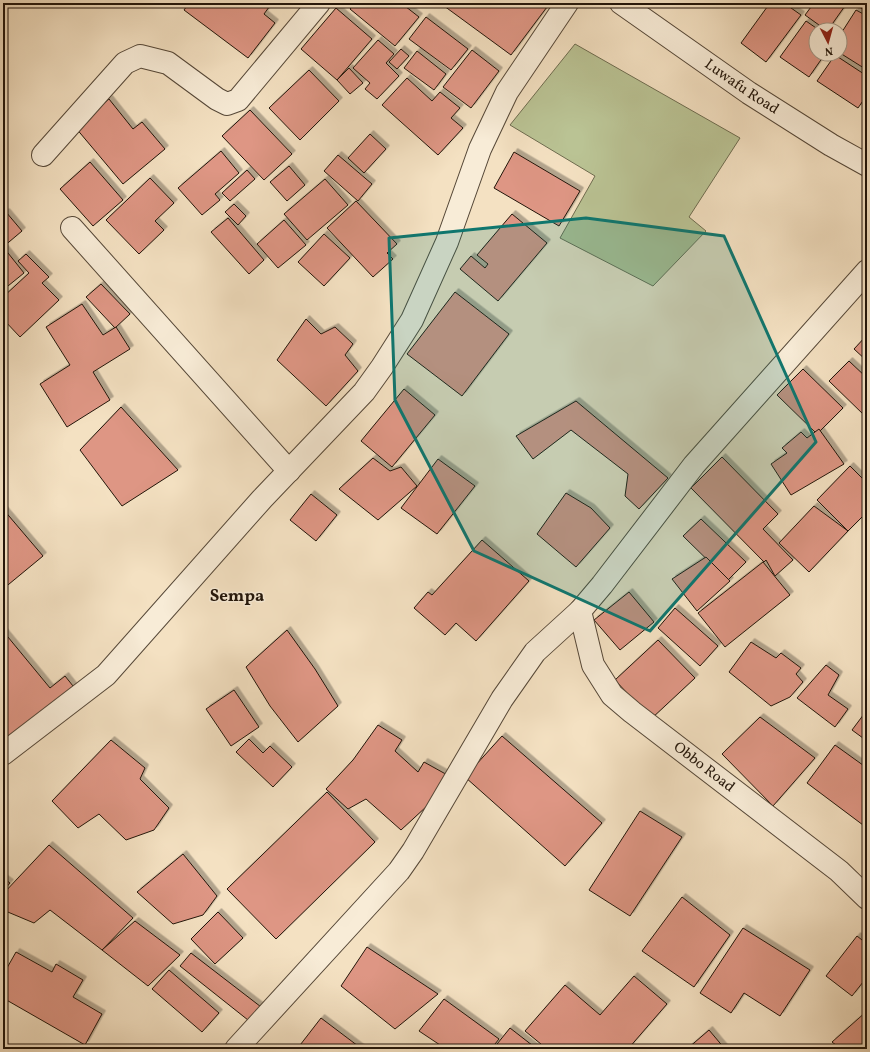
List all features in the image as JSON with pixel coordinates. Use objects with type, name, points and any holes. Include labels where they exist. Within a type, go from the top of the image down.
[{"type":"street","points":[[43,156],[125,63],[140,56],[168,63],[217,100],[227,104],[238,100],[319,3]]},
{"type":"street","points":[[3,754],[106,675],[262,500],[364,392],[412,320],[447,242],[480,149],[507,92],[567,3]]},
{"type":"street","name":"Luwafu Road","points":[[621,3],[749,94],[831,145],[867,165]]},
{"type":"street","points":[[72,228],[289,471]]},
{"type":"street","points":[[236,1049],[399,871],[413,850],[502,699],[535,652],[580,611],[602,585],[694,465],[867,271]]},
{"type":"street","name":"Obbo Road","points":[[580,611],[593,665],[612,695],[839,871],[867,898]]},
{"type":"highlighted area","points":[[586,218],[724,236],[816,442],[650,631],[474,551],[395,400],[389,238]]},
{"type":"green space","points":[[575,44],[740,138],[689,217],[706,231],[653,286],[560,238],[595,176],[510,125]]},
{"type":"building","points":[[189,3],[272,3],[264,14],[275,23],[248,58],[184,10]]},
{"type":"building","points":[[355,3],[401,3],[419,17],[395,46],[350,9]]},
{"type":"building","points":[[440,3],[528,4],[550,3],[511,55]]},
{"type":"building","points":[[770,3],[784,3],[801,15],[766,62],[741,43]]},
{"type":"building","points":[[814,3],[847,3],[834,22],[815,22],[805,15]]},
{"type":"building","points":[[860,3],[867,3],[867,12],[858,6]]},
{"type":"building","points":[[336,8],[372,39],[337,80],[301,49]]},
{"type":"building","points":[[856,10],[867,16],[867,70],[848,58],[848,22]]},
{"type":"building","points":[[426,17],[468,49],[451,70],[409,39]]},
{"type":"building","points":[[806,21],[808,22],[808,62],[819,62],[809,77],[780,57]]},
{"type":"building","points":[[378,40],[394,54],[386,63],[399,76],[377,99],[365,89],[370,83],[353,68]]},
{"type":"building","points":[[401,49],[409,56],[397,69],[389,62]]},
{"type":"building","points":[[472,50],[499,71],[471,108],[443,87]]},
{"type":"building","points":[[417,51],[446,74],[434,90],[404,68]]},
{"type":"building","points":[[830,62],[846,62],[867,76],[867,95],[858,108],[817,81]]},
{"type":"building","points":[[349,68],[363,83],[350,94],[337,80]]},
{"type":"building","points":[[309,70],[339,101],[300,140],[269,108]]},
{"type":"building","points":[[407,78],[432,101],[440,92],[460,108],[451,118],[463,128],[438,155],[382,105]]},
{"type":"building","points":[[109,99],[133,129],[142,122],[165,149],[123,184],[75,127]]},
{"type":"building","points":[[250,110],[292,154],[264,180],[222,136]]},
{"type":"building","points":[[370,134],[386,149],[364,173],[348,158]]},
{"type":"building","points":[[221,151],[239,173],[215,194],[220,200],[202,215],[178,188]]},
{"type":"building","points":[[514,152],[580,191],[559,226],[494,188]]},
{"type":"building","points":[[338,155],[372,184],[358,201],[324,171]]},
{"type":"building","points":[[90,162],[123,200],[93,226],[60,189]]},
{"type":"building","points":[[289,166],[305,185],[287,201],[270,182]]},
{"type":"building","points":[[247,170],[255,179],[230,201],[222,193]]},
{"type":"building","points":[[150,178],[174,203],[155,221],[164,230],[139,254],[106,220]]},
{"type":"building","points":[[325,179],[348,205],[307,240],[284,214]]},
{"type":"building","points":[[356,201],[397,244],[387,253],[393,259],[373,277],[327,228]]},
{"type":"building","points":[[234,204],[246,216],[238,225],[225,212]]},
{"type":"building","points":[[6,212],[22,231],[3,247],[3,214]]},
{"type":"building","points":[[512,214],[547,243],[498,301],[460,269],[471,256],[485,268],[488,264],[477,255]]},
{"type":"building","points":[[228,218],[264,260],[249,274],[211,232]]},
{"type":"building","points":[[284,220],[306,245],[278,268],[257,244]]},
{"type":"building","points":[[324,234],[350,258],[324,286],[298,262]]},
{"type":"building","points":[[4,248],[24,273],[3,290],[3,249]]},
{"type":"building","points":[[26,254],[49,277],[42,283],[59,300],[20,337],[3,319],[3,297],[29,273],[18,261]]},
{"type":"building","points":[[101,284],[130,314],[115,328],[86,297]]},
{"type":"building","points":[[455,292],[509,334],[462,396],[407,354]]},
{"type":"building","points":[[82,304],[103,335],[116,327],[130,349],[93,372],[110,400],[67,427],[40,384],[70,365],[46,327]]},
{"type":"building","points":[[306,319],[321,334],[335,327],[353,344],[345,355],[358,371],[326,406],[277,360]]},
{"type":"building","points":[[867,335],[867,361],[854,349]]},
{"type":"building","points":[[849,361],[867,378],[867,414],[865,416],[829,381]]},
{"type":"building","points":[[803,369],[843,408],[817,434],[777,395]]},
{"type":"building","points":[[404,389],[435,415],[392,467],[361,441]]},
{"type":"building","points":[[576,401],[668,478],[639,509],[625,496],[628,474],[571,430],[533,459],[516,436]]},
{"type":"building","points":[[121,407],[178,470],[122,506],[80,450]]},
{"type":"building","points":[[819,429],[844,464],[791,495],[771,464],[787,453],[782,448],[801,432],[807,438]]},
{"type":"building","points":[[722,457],[778,514],[763,529],[793,560],[775,576],[766,560],[764,562],[691,488]]},
{"type":"building","points":[[373,458],[390,471],[401,467],[417,486],[378,520],[339,489]]},
{"type":"building","points":[[438,459],[475,486],[437,534],[401,508]]},
{"type":"building","points":[[850,466],[867,483],[867,512],[848,531],[817,500]]},
{"type":"building","points":[[566,493],[591,508],[610,528],[576,567],[537,534]]},
{"type":"building","points":[[311,494],[337,515],[316,541],[290,520]]},
{"type":"building","points":[[814,506],[848,531],[809,572],[779,543]]},
{"type":"building","points":[[3,509],[43,556],[3,589]]},
{"type":"building","points":[[701,519],[746,562],[728,580],[683,536]]},
{"type":"building","points":[[482,540],[529,581],[476,641],[456,623],[445,635],[414,608],[428,592],[432,595]]},
{"type":"building","points":[[706,557],[730,581],[697,611],[672,579]]},
{"type":"building","points":[[763,562],[790,595],[725,647],[698,613]]},
{"type":"building","points":[[629,592],[654,622],[620,650],[594,620]]},
{"type":"building","points":[[675,608],[718,646],[700,666],[658,628]]},
{"type":"building","points":[[287,630],[315,669],[338,706],[298,742],[270,706],[246,667]]},
{"type":"building","points":[[3,631],[50,688],[65,676],[77,691],[3,741]]},
{"type":"building","points":[[658,640],[695,678],[651,719],[615,680]]},
{"type":"building","points":[[751,642],[776,658],[781,653],[801,668],[796,674],[803,682],[790,697],[771,706],[729,672]]},
{"type":"building","points":[[826,665],[839,675],[828,695],[848,709],[835,727],[797,698]]},
{"type":"building","points":[[234,690],[259,727],[231,746],[206,709]]},
{"type":"building","points":[[867,710],[867,741],[852,730]]},
{"type":"building","points":[[760,717],[815,758],[773,806],[722,754]]},
{"type":"building","points":[[378,725],[402,740],[395,751],[418,772],[424,762],[451,777],[427,806],[401,830],[366,799],[348,809],[326,789],[353,760]]},
{"type":"building","points":[[502,736],[602,823],[565,866],[465,777]]},
{"type":"building","points":[[249,739],[263,753],[270,746],[292,767],[273,787],[236,752]]},
{"type":"building","points":[[111,740],[145,768],[140,779],[169,808],[154,830],[126,840],[99,814],[78,828],[52,801]]},
{"type":"building","points":[[835,745],[867,768],[867,828],[807,783]]},
{"type":"building","points":[[327,792],[375,842],[276,939],[227,889]]},
{"type":"building","points":[[640,811],[682,837],[630,916],[589,890]]},
{"type":"building","points":[[49,845],[133,918],[102,950],[50,910],[34,923],[3,910],[3,894]]},
{"type":"building","points":[[183,854],[217,896],[203,915],[173,924],[137,892]]},
{"type":"building","points":[[3,878],[10,883],[3,891]]},
{"type":"building","points":[[682,897],[730,935],[694,987],[642,951]]},
{"type":"building","points":[[218,912],[243,938],[215,964],[191,939]]},
{"type":"building","points":[[135,921],[180,955],[148,986],[102,950]]},
{"type":"building","points":[[743,928],[810,970],[780,1016],[744,993],[731,1013],[700,993]]},
{"type":"building","points":[[857,936],[867,944],[867,977],[852,996],[826,976]]},
{"type":"building","points":[[367,947],[438,994],[395,1029],[341,986]]},
{"type":"building","points":[[16,952],[52,972],[56,964],[83,980],[73,997],[102,1014],[85,1045],[3,998],[3,975]]},
{"type":"building","points":[[191,953],[265,1010],[253,1024],[180,966]]},
{"type":"building","points":[[169,970],[219,1013],[202,1032],[152,989]]},
{"type":"building","points":[[634,976],[667,1004],[628,1049],[547,1049],[525,1031],[565,985],[600,1015]]},
{"type":"building","points":[[444,999],[499,1039],[491,1049],[446,1049],[419,1031]]},
{"type":"building","points":[[867,1011],[867,1049],[841,1049],[832,1042]]},
{"type":"building","points":[[321,1018],[362,1049],[297,1049]]},
{"type":"building","points":[[510,1028],[537,1049],[493,1049]]},
{"type":"building","points":[[709,1030],[725,1049],[687,1049]]},
{"type":"district","name":"Sempa","points":[[237,596]]}]
